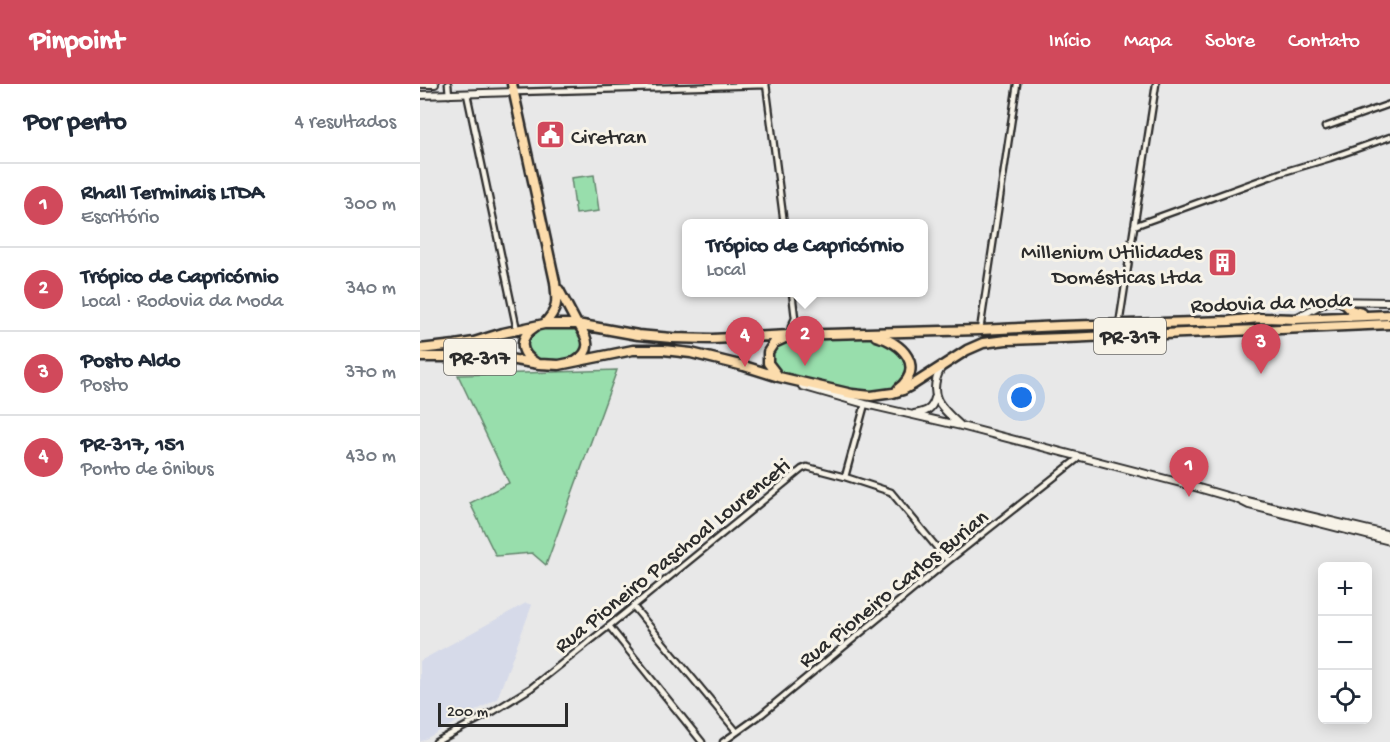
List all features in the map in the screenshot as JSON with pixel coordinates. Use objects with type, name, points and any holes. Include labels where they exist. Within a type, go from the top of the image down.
[{"type":"highway","points":[[514,88],[557,301],[551,316],[531,329],[523,342],[525,354],[530,360],[539,364]]},
{"type":"highway","points":[[555,282],[565,304],[586,338],[587,346],[582,357],[573,363]]},
{"type":"highway","points":[[1341,300],[1355,312],[1372,315]]},
{"type":"highway","name":"Rodovia da Moda","points":[[578,325],[638,335],[712,339],[1390,315]]},
{"type":"highway","name":"PR-317","points":[[420,349],[465,344],[541,324],[578,325]]},
{"type":"highway","name":"Rodovia da Moda","points":[[573,363],[633,350],[663,350],[720,360],[779,377],[852,394],[872,396],[893,393],[914,384],[967,350],[984,343],[1006,340],[1171,335],[1390,324]]},
{"type":"highway","points":[[867,333],[889,340],[902,349],[909,359],[911,374],[893,393]]},
{"type":"highway","points":[[779,377],[768,363],[768,352],[774,343],[790,335]]},
{"type":"highway","name":"PR-317","points":[[420,357],[497,357],[539,364],[573,363]]},
{"type":"street","points":[[420,84],[435,84]]},
{"type":"street","points":[[448,84],[449,95]]},
{"type":"street","points":[[528,84],[528,91]]},
{"type":"street","points":[[420,95],[467,94],[514,88],[528,91],[766,84],[783,219]]},
{"type":"street","points":[[980,330],[1017,84]]},
{"type":"street","points":[[1119,325],[1156,84]]},
{"type":"street","points":[[467,94],[517,330]]},
{"type":"street","points":[[1325,127],[1390,104]]},
{"type":"street","points":[[1134,226],[1280,172],[1330,158],[1390,137]]},
{"type":"street","points":[[790,335],[795,314],[793,297]]},
{"type":"street","points":[[1296,318],[1328,301],[1390,302]]},
{"type":"street","points":[[910,414],[930,409],[935,398],[936,376],[941,368]]},
{"type":"street","points":[[779,377],[795,384],[865,404],[961,426],[1237,499],[1250,500],[1390,541]]},
{"type":"street","points":[[935,398],[961,426]]},
{"type":"street","points":[[845,477],[865,404]]},
{"type":"street","name":"Rua Pioneiro Carlos Burian","points":[[723,742],[762,714],[948,561],[1080,457]]},
{"type":"street","name":"Rua Pioneiro Paschoal Lourenceti","points":[[436,742],[531,688],[802,470],[810,467],[891,492],[948,561]]},
{"type":"street","points":[[1302,515],[1390,535]]},
{"type":"street","points":[[633,606],[737,732]]},
{"type":"street","points":[[609,626],[702,742]]},
{"type":"shaded area","points":[[526,603],[532,605],[497,699],[420,742],[420,661]]},
{"type":"green space","points":[[594,175],[599,211],[576,214],[571,178]]},
{"type":"green space","points":[[576,324],[586,338],[582,357],[539,364],[525,354],[525,336],[531,329]]},
{"type":"green space","points":[[867,333],[889,340],[911,367],[893,393],[871,396],[779,377],[772,369],[770,347],[790,335]]},
{"type":"green space","points":[[617,370],[546,565],[532,553],[496,556],[470,503],[509,483],[458,375]]},
{"type":"place","name":"Ciretran","points":[[550,135]]},
{"type":"place","name":"Millenium Utilidades Domésticas Ltda","points":[[1223,263]]},
{"type":"place","name":"Trópico de Capricórnio","points":[[805,366]]},
{"type":"place","name":"PR-317, 151","points":[[745,367]]},
{"type":"place","name":"Posto Aldo","points":[[1261,374]]},
{"type":"place","name":"Rhall Terminais LTDA","points":[[1189,497]]}]
